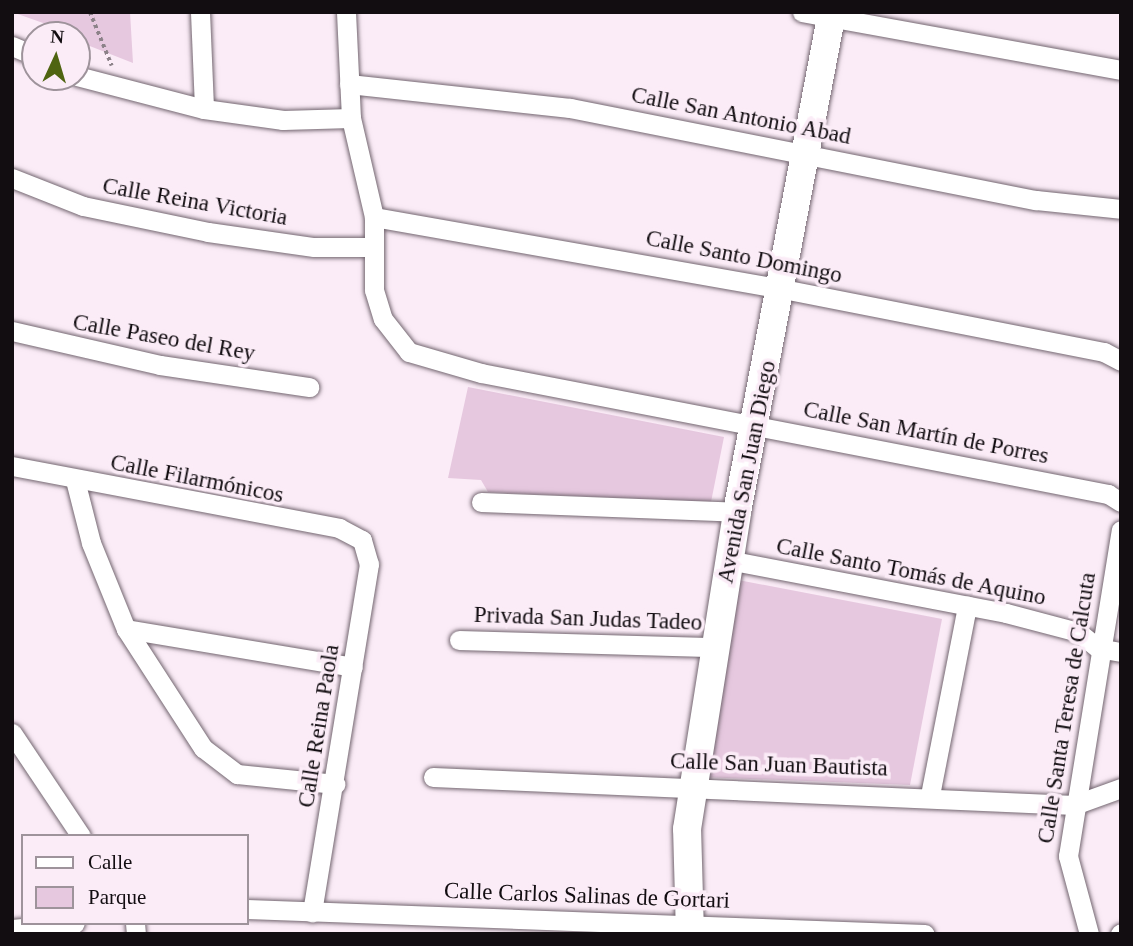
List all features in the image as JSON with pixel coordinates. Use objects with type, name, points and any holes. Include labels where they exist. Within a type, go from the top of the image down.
[{"type":"street","points":[[200,12],[204,109]]},
{"type":"street","name":"Calle San Martín de Porres","points":[[346,12],[351,118],[374,217],[374,290],[383,319],[409,352],[432,361],[1108,494],[1121,502]]},
{"type":"street","points":[[802,12],[831,15],[1121,70]]},
{"type":"street","name":"Avenida San Juan Diego","points":[[689,929],[687,828],[728,560],[783,289],[831,15]]},
{"type":"street","points":[[91,80],[204,109],[283,120],[351,118]]},
{"type":"street","name":"Calle San Antonio Abad","points":[[349,84],[570,108],[1036,200],[1121,209]]},
{"type":"street","name":"Calle Reina Victoria","points":[[12,178],[83,206],[208,232],[314,247],[374,247]]},
{"type":"street","name":"Calle Santo Domingo","points":[[374,217],[783,289],[1115,354]]},
{"type":"street","name":"Calle Paseo del Rey","points":[[12,331],[160,365],[309,387]]},
{"type":"street","name":"Calle Filarmónicos","points":[[12,466],[339,528],[357,535],[366,548]]},
{"type":"street","points":[[75,480],[91,543],[126,629],[213,760],[248,776],[335,784]]},
{"type":"street","points":[[481,502],[737,512]]},
{"type":"street","name":"Calle Santa Teresa de Calcuta","points":[[1089,934],[1069,867],[1074,805],[1098,648],[1121,530]]},
{"type":"street","name":"Calle Reina Paola","points":[[313,912],[369,564],[366,548]]},
{"type":"street","name":"Calle Santo Tomás de Aquino","points":[[728,560],[967,606],[1078,632],[1098,648],[1121,652]]},
{"type":"street","points":[[930,795],[967,606]]},
{"type":"street","points":[[126,629],[353,667]]},
{"type":"street","name":"Privada San Judas Tadeo","points":[[459,640],[716,647]]},
{"type":"street","points":[[14,740],[80,834]]},
{"type":"street","name":"Calle San Juan Bautista","points":[[433,777],[930,795],[1074,805],[1121,788]]},
{"type":"street","name":"Calle Carlos Salinas de Gortari","points":[[248,909],[544,927],[925,934]]},
{"type":"street","points":[[12,929],[54,925]]},
{"type":"path","points":[[90,12],[123,90]]},
{"type":"green space","points":[[12,12],[130,12],[133,63],[91,46],[91,21],[37,21]]},
{"type":"green space","points":[[468,387],[724,437],[711,502],[488,492],[481,480],[448,478]]},
{"type":"green space","points":[[733,579],[942,619],[910,785],[701,777]]}]
